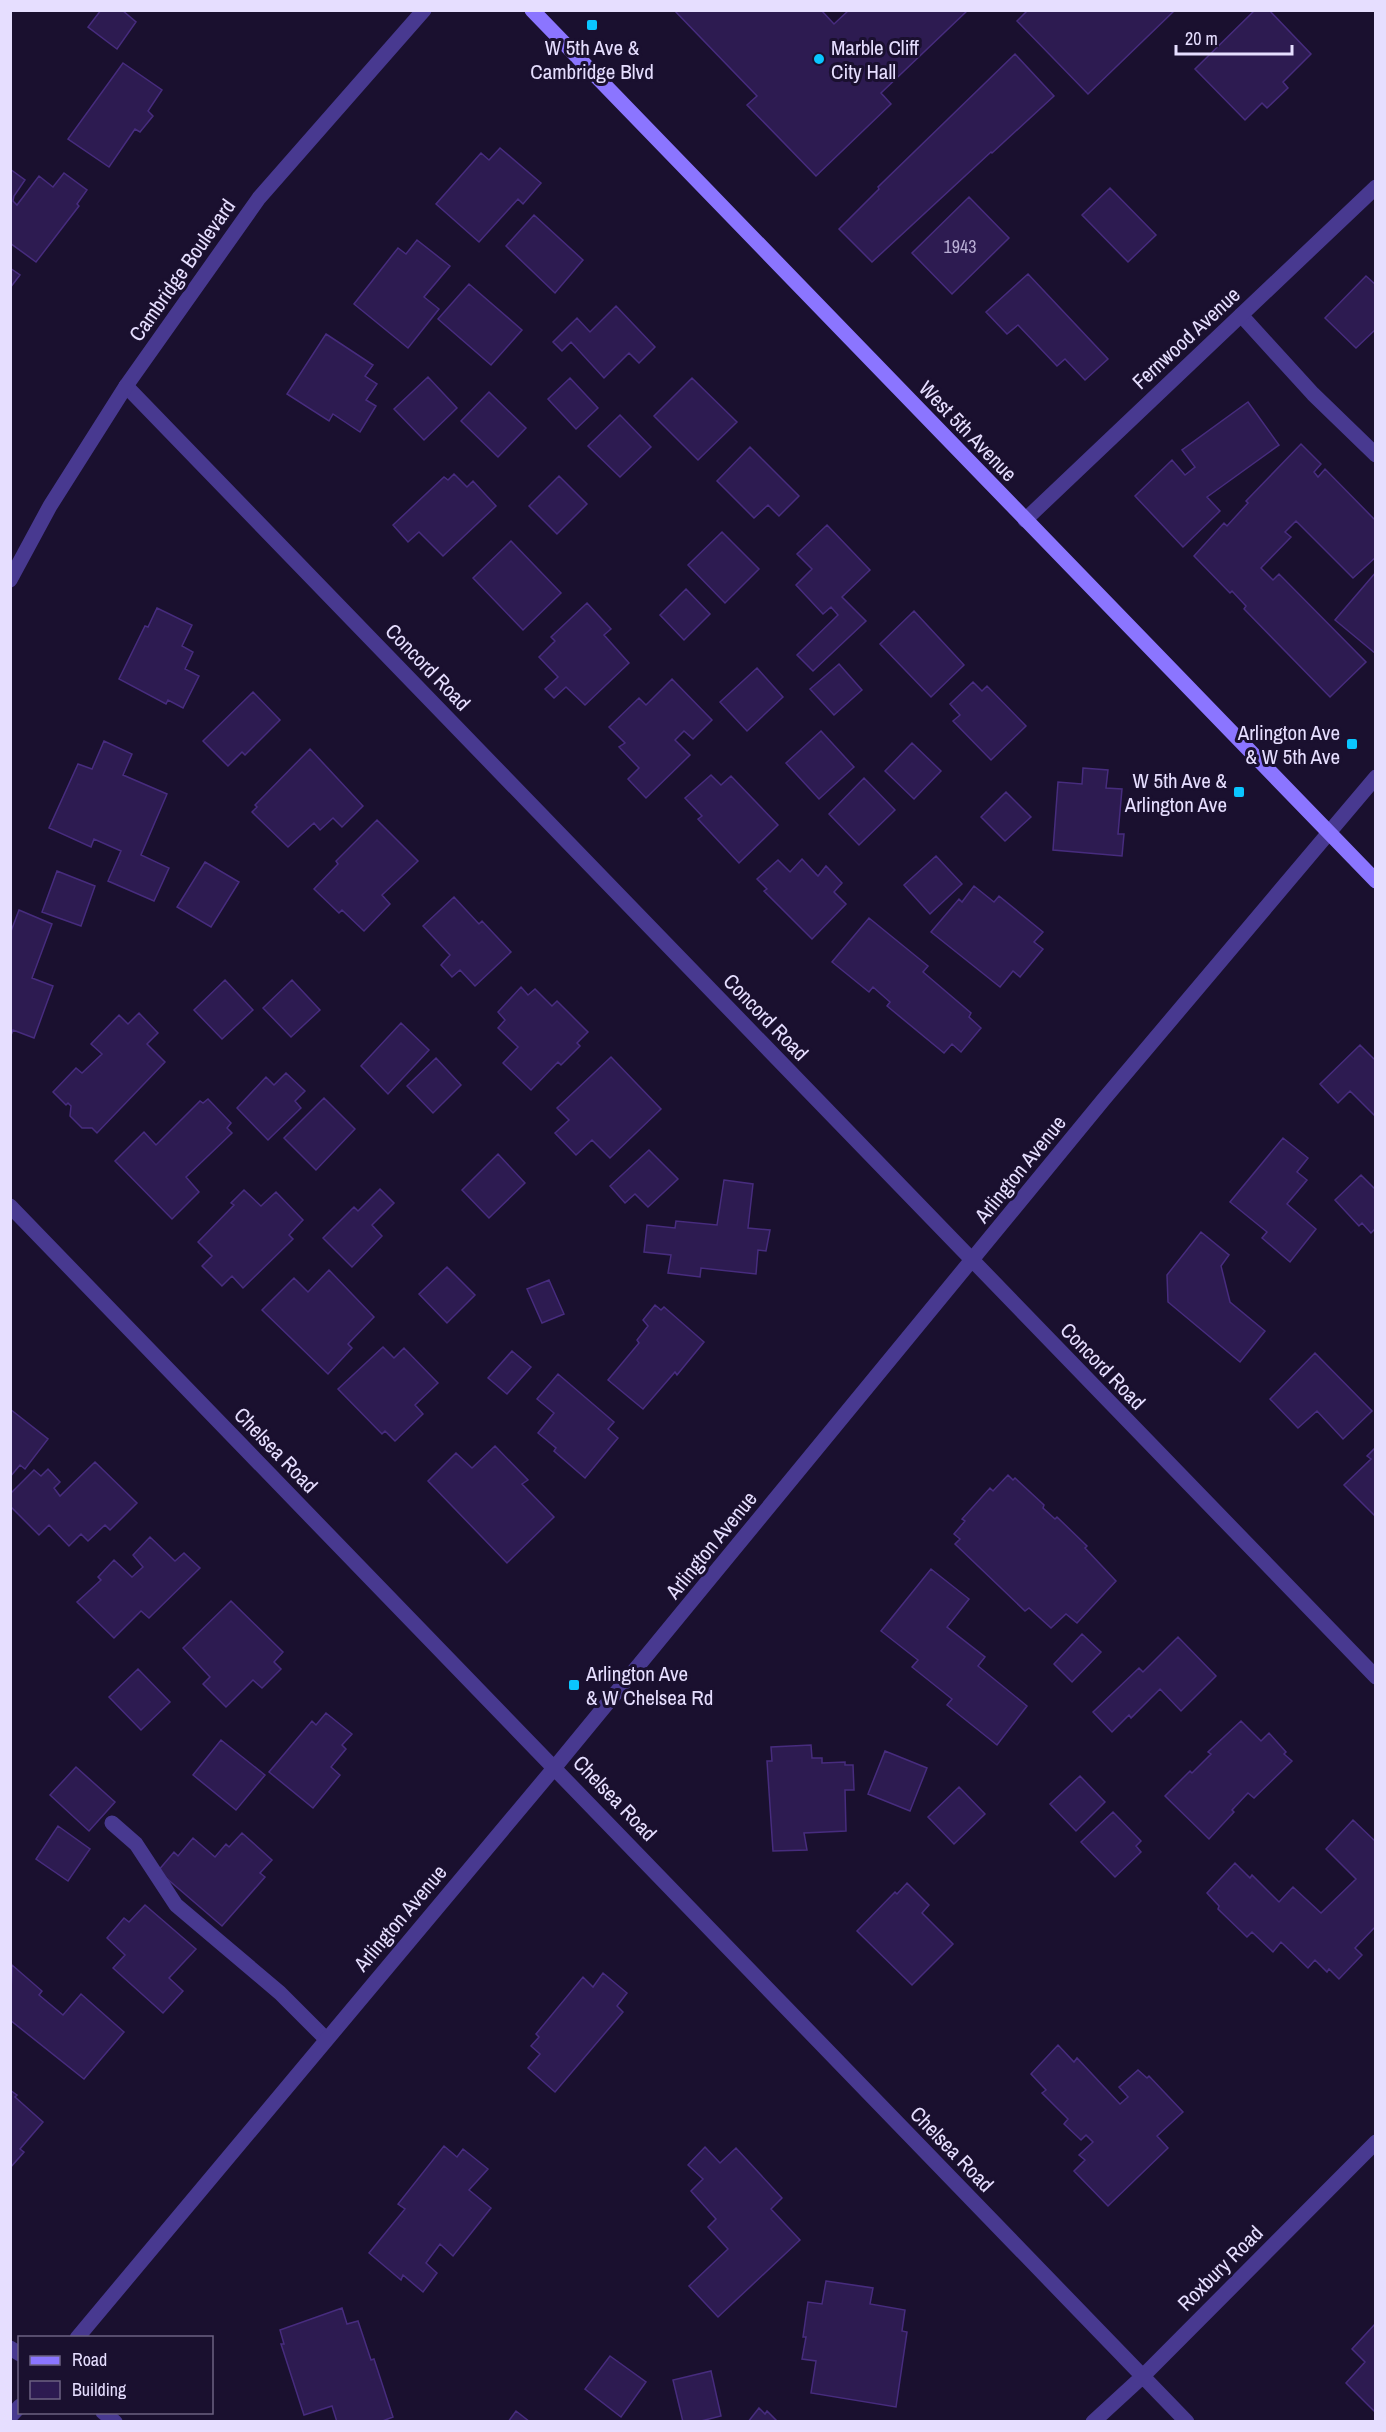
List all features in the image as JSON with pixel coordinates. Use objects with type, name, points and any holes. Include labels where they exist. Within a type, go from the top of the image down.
[{"type":"main road","name":"West 5th Avenue","points":[[532,10],[1376,881]]},
{"type":"street","name":"Cambridge Boulevard","points":[[10,580],[50,506],[126,386],[259,198],[424,10]]},
{"type":"street","name":"Fernwood Avenue","points":[[1025,520],[1376,187]]},
{"type":"street","points":[[1241,315],[1313,394],[1376,455]]},
{"type":"street","name":"Concord Road","points":[[126,386],[1376,1677]]},
{"type":"street","name":"Arlington Avenue","points":[[78,2336],[555,1767],[1104,1099],[1376,777]]},
{"type":"street","name":"Chelsea Road","points":[[10,1206],[1187,2421]]},
{"type":"street","points":[[112,1823],[136,1844],[176,1905],[280,1993],[326,2038]]},
{"type":"street","name":"Roxbury Road","points":[[1093,2421],[1142,2377],[1376,2142]]},
{"type":"building","points":[[101,10],[122,10],[136,22],[117,49],[88,27]]},
{"type":"building","name":"Marble Cliff City Hall","points":[[674,10],[821,10],[834,24],[849,10],[968,10],[881,93],[891,104],[816,176],[747,105],[757,96]]},
{"type":"building","points":[[1028,10],[1175,10],[1088,94],[1017,21]]},
{"type":"building","points":[[1255,10],[1269,10],[1311,54],[1283,82],[1288,88],[1267,108],[1262,103],[1245,120],[1195,69]]},
{"type":"building","points":[[1015,54],[1054,96],[872,262],[839,229],[879,189],[878,187]]},
{"type":"building","points":[[123,63],[162,90],[148,111],[153,116],[140,132],[135,129],[109,167],[68,139]]},
{"type":"building","points":[[500,148],[541,183],[523,204],[518,199],[479,242],[436,204],[481,153],[489,160]]},
{"type":"building","points":[[10,169],[25,180],[14,196],[13,201],[17,205],[39,176],[53,187],[64,173],[87,190],[77,204],[79,206],[36,262],[10,243]]},
{"type":"building","points":[[1110,188],[1156,235],[1128,262],[1082,215]]},
{"type":"building","points":[[969,197],[1009,238],[952,294],[912,253]]},
{"type":"building","points":[[534,215],[583,260],[555,293],[506,246]]},
{"type":"building","points":[[417,240],[450,266],[424,297],[439,309],[408,348],[354,304],[398,248],[406,254]]},
{"type":"building","points":[[10,268],[20,275],[10,288]]},
{"type":"building","points":[[1028,274],[1108,359],[1085,380],[1065,359],[1057,366],[1018,325],[1007,334],[986,312]]},
{"type":"building","points":[[1366,276],[1376,285],[1376,329],[1356,348],[1325,318]]},
{"type":"building","points":[[469,284],[522,330],[491,365],[438,319]]},
{"type":"building","points":[[616,306],[655,347],[639,363],[629,353],[604,378],[571,342],[562,351],[553,342],[577,318],[590,332]]},
{"type":"building","points":[[326,334],[373,365],[365,376],[377,384],[366,400],[376,406],[360,432],[333,414],[329,421],[287,394]]},
{"type":"building","points":[[428,377],[457,408],[424,440],[394,409]]},
{"type":"building","points":[[570,378],[598,408],[576,429],[548,399]]},
{"type":"building","points":[[692,378],[737,422],[698,460],[654,416]]},
{"type":"building","points":[[489,392],[526,428],[498,457],[461,421]]},
{"type":"building","points":[[1248,402],[1279,445],[1207,497],[1220,511],[1183,547],[1135,496],[1172,460],[1185,475],[1195,467],[1182,450]]},
{"type":"building","points":[[620,415],[651,447],[620,477],[588,446]]},
{"type":"building","points":[[1301,444],[1321,464],[1314,472],[1318,477],[1325,469],[1376,521],[1376,557],[1353,578],[1296,521],[1285,532],[1291,537],[1261,568],[1273,580],[1279,574],[1366,662],[1330,697],[1244,609],[1246,606],[1232,591],[1230,593],[1194,556],[1224,523],[1227,526],[1248,503],[1246,501]]},
{"type":"building","points":[[750,447],[799,496],[779,516],[768,505],[754,518],[717,481]]},
{"type":"building","points":[[454,474],[467,487],[473,481],[496,506],[443,556],[419,532],[408,542],[393,525],[444,477],[448,480]]},
{"type":"building","points":[[559,476],[587,504],[557,534],[529,506]]},
{"type":"building","points":[[827,525],[870,570],[842,597],[866,621],[813,671],[797,655],[838,615],[831,607],[823,614],[796,585],[812,569],[797,554]]},
{"type":"building","points":[[722,532],[759,569],[725,603],[688,565]]},
{"type":"building","points":[[511,541],[561,593],[523,630],[473,578]]},
{"type":"building","points":[[1376,572],[1376,654],[1335,620]]},
{"type":"building","points":[[686,589],[710,614],[684,640],[660,615]]},
{"type":"building","points":[[587,603],[611,629],[604,635],[629,663],[585,705],[566,687],[554,698],[545,689],[558,677],[539,657],[555,641],[551,637]]},
{"type":"building","points":[[157,608],[192,625],[182,646],[193,652],[185,669],[199,676],[183,708],[168,700],[166,704],[119,679],[145,626],[148,627]]},
{"type":"building","points":[[914,611],[964,665],[931,697],[880,644]]},
{"type":"building","points":[[839,664],[862,690],[834,715],[810,689]]},
{"type":"building","points":[[757,668],[783,697],[747,731],[720,702]]},
{"type":"building","points":[[672,679],[712,720],[693,739],[684,731],[675,740],[690,755],[646,798],[628,779],[639,768],[619,747],[625,743],[609,727],[639,698],[646,705]]},
{"type":"building","points":[[973,682],[982,691],[987,686],[1026,726],[991,760],[953,721],[960,715],[950,704]]},
{"type":"building","points":[[253,692],[280,720],[245,755],[242,752],[228,766],[203,741]]},
{"type":"building","points":[[821,731],[854,767],[819,799],[786,763]]},
{"type":"building","points":[[104,741],[132,754],[123,775],[167,794],[141,855],[169,868],[154,901],[108,881],[121,851],[94,839],[91,847],[49,828],[78,764],[92,769]]},
{"type":"building","points":[[912,743],[941,771],[914,799],[885,771]]},
{"type":"building","points":[[310,749],[363,806],[342,827],[333,818],[320,830],[314,823],[288,847],[252,812],[257,807],[255,805]]},
{"type":"building","points":[[1083,768],[1108,770],[1106,788],[1122,789],[1118,834],[1124,834],[1122,856],[1053,850],[1058,782],[1082,784]]},
{"type":"building","points":[[711,775],[721,785],[731,776],[778,825],[739,863],[698,819],[702,816],[685,798]]},
{"type":"building","points":[[864,778],[895,810],[859,845],[829,814]]},
{"type":"building","points":[[1006,792],[1031,817],[1005,841],[981,817]]},
{"type":"building","points":[[377,820],[418,861],[382,895],[390,904],[364,931],[342,910],[339,913],[314,889],[338,864],[336,861]]},
{"type":"building","points":[[936,856],[962,884],[930,914],[904,885]]},
{"type":"building","points":[[802,859],[818,876],[826,866],[842,883],[834,892],[846,904],[812,939],[764,891],[767,889],[757,879],[778,860],[790,872]]},
{"type":"building","points":[[205,862],[239,882],[211,927],[177,907]]},
{"type":"building","points":[[57,871],[95,886],[81,926],[42,912]]},
{"type":"building","points":[[974,886],[994,902],[999,896],[1043,932],[1034,942],[1043,949],[1020,977],[1013,971],[1000,987],[931,932],[959,899],[962,902]]},
{"type":"building","points":[[454,897],[479,924],[482,921],[511,952],[475,986],[460,970],[452,977],[441,965],[450,955],[423,926]]},
{"type":"building","points":[[19,910],[52,924],[32,978],[53,986],[34,1038],[13,1030],[10,1038],[10,934]]},
{"type":"building","points":[[869,918],[928,966],[923,972],[971,1013],[969,1017],[981,1028],[961,1052],[952,1044],[944,1053],[887,1006],[890,1002],[873,987],[869,992],[832,962]]},
{"type":"building","points":[[225,980],[253,1010],[222,1039],[194,1010]]},
{"type":"building","points":[[292,980],[320,1010],[291,1037],[263,1008]]},
{"type":"building","points":[[521,987],[528,995],[535,989],[552,1006],[557,1001],[588,1032],[577,1043],[580,1046],[561,1065],[558,1062],[531,1090],[503,1063],[518,1047],[498,1028],[505,1020],[498,1012]]},
{"type":"building","points":[[139,1013],[158,1033],[147,1044],[165,1062],[97,1133],[92,1128],[82,1128],[70,1116],[71,1106],[68,1103],[66,1105],[53,1092],[76,1068],[82,1073],[102,1054],[91,1044],[119,1015],[128,1024]]},
{"type":"building","points":[[401,1023],[429,1050],[388,1094],[361,1066]]},
{"type":"building","points":[[1360,1045],[1376,1061],[1376,1117],[1350,1091],[1338,1103],[1320,1084]]},
{"type":"building","points":[[611,1057],[661,1109],[610,1158],[592,1140],[576,1155],[555,1133],[569,1120],[557,1108]]},
{"type":"building","points":[[436,1058],[461,1085],[433,1113],[407,1086]]},
{"type":"building","points":[[286,1073],[305,1091],[295,1101],[301,1108],[268,1140],[237,1108],[266,1077],[274,1085]]},
{"type":"building","points":[[324,1098],[355,1129],[316,1170],[284,1138]]},
{"type":"building","points":[[208,1099],[231,1123],[227,1128],[232,1133],[186,1177],[199,1192],[172,1219],[115,1161],[144,1132],[156,1145],[200,1101],[203,1103]]},
{"type":"building","points":[[1283,1138],[1308,1158],[1297,1172],[1307,1180],[1287,1204],[1316,1229],[1290,1262],[1262,1238],[1267,1232],[1230,1202]]},
{"type":"building","points":[[649,1150],[678,1179],[648,1207],[635,1194],[625,1203],[610,1186]]},
{"type":"building","points":[[498,1154],[525,1183],[489,1218],[462,1190]]},
{"type":"building","points":[[1361,1175],[1376,1190],[1376,1228],[1371,1233],[1362,1223],[1359,1226],[1335,1200]]},
{"type":"building","points":[[724,1180],[753,1184],[748,1228],[770,1230],[766,1251],[758,1250],[756,1274],[701,1268],[700,1277],[668,1273],[671,1255],[644,1252],[647,1225],[675,1228],[676,1221],[717,1225]]},
{"type":"building","points":[[380,1189],[394,1203],[372,1225],[382,1236],[352,1267],[323,1238],[354,1207],[358,1211]]},
{"type":"building","points":[[244,1190],[261,1206],[276,1192],[303,1220],[289,1235],[293,1239],[243,1288],[232,1276],[222,1286],[202,1266],[212,1256],[198,1242],[234,1205],[231,1203]]},
{"type":"building","points":[[1201,1232],[1229,1255],[1221,1266],[1230,1302],[1265,1331],[1240,1362],[1168,1302],[1167,1275]]},
{"type":"building","points":[[447,1267],[475,1295],[447,1323],[419,1294]]},
{"type":"building","points":[[329,1270],[374,1317],[348,1344],[352,1348],[328,1374],[262,1310],[294,1278],[308,1292]]},
{"type":"building","points":[[549,1280],[564,1314],[542,1323],[527,1289]]},
{"type":"building","points":[[655,1305],[661,1310],[664,1307],[704,1342],[677,1375],[675,1372],[643,1409],[608,1380],[639,1343],[637,1340],[648,1326],[643,1320]]},
{"type":"building","points":[[383,1347],[394,1358],[404,1348],[438,1383],[415,1405],[423,1414],[395,1441],[385,1431],[382,1434],[338,1389]]},
{"type":"building","points":[[512,1351],[531,1367],[507,1394],[488,1378]]},
{"type":"building","points":[[1315,1353],[1372,1411],[1343,1439],[1317,1411],[1298,1428],[1270,1399]]},
{"type":"building","points":[[558,1374],[614,1422],[608,1429],[618,1438],[585,1478],[554,1451],[556,1448],[538,1433],[554,1413],[537,1399]]},
{"type":"building","points":[[10,1409],[48,1439],[25,1469],[20,1465],[10,1477]]},
{"type":"building","points":[[495,1446],[528,1480],[522,1484],[554,1517],[507,1563],[428,1481],[456,1453],[472,1468]]},
{"type":"building","points":[[1376,1447],[1376,1517],[1344,1485],[1371,1459],[1367,1456]]},
{"type":"building","points":[[95,1462],[137,1503],[110,1530],[105,1525],[88,1541],[81,1534],[69,1546],[49,1525],[39,1535],[10,1506],[10,1494],[34,1470],[41,1476],[48,1469],[60,1482],[54,1488],[60,1496]]},
{"type":"building","points":[[1008,1475],[1013,1480],[1015,1478],[1044,1505],[1043,1508],[1055,1519],[1057,1517],[1087,1546],[1085,1548],[1116,1581],[1077,1623],[1066,1614],[1051,1628],[1029,1608],[1025,1611],[955,1544],[960,1539],[954,1534],[965,1521],[962,1519],[990,1488],[993,1491]]},
{"type":"building","points":[[150,1537],[175,1561],[184,1553],[200,1568],[149,1618],[141,1611],[114,1638],[77,1602],[101,1580],[98,1577],[114,1560],[132,1577],[143,1567],[133,1555]]},
{"type":"building","points":[[931,1569],[969,1599],[947,1627],[985,1657],[978,1666],[1027,1706],[997,1745],[947,1705],[952,1699],[912,1667],[918,1660],[881,1631]]},
{"type":"building","points":[[231,1601],[283,1652],[274,1662],[281,1669],[262,1688],[253,1680],[226,1707],[203,1684],[210,1677],[183,1648]]},
{"type":"building","points":[[1082,1634],[1101,1652],[1072,1682],[1054,1664]]},
{"type":"building","points":[[1178,1637],[1216,1676],[1181,1711],[1160,1689],[1131,1718],[1129,1715],[1112,1732],[1093,1712],[1139,1668],[1143,1672]]},
{"type":"building","points":[[138,1669],[170,1702],[141,1730],[109,1697]]},
{"type":"building","points":[[326,1713],[352,1734],[342,1745],[346,1749],[331,1767],[340,1775],[313,1808],[269,1772],[312,1721],[316,1725]]},
{"type":"building","points":[[1241,1721],[1261,1741],[1269,1733],[1292,1761],[1254,1798],[1248,1793],[1209,1839],[1165,1796],[1190,1771],[1192,1773],[1211,1754],[1208,1752]]},
{"type":"building","points":[[221,1740],[265,1775],[236,1810],[193,1775]]},
{"type":"building","points":[[811,1745],[812,1758],[822,1758],[822,1763],[845,1762],[845,1765],[853,1765],[854,1790],[845,1790],[846,1831],[804,1833],[807,1850],[773,1851],[767,1761],[772,1761],[771,1747]]},
{"type":"building","points":[[885,1751],[927,1768],[910,1811],[868,1794]]},
{"type":"building","points":[[76,1767],[115,1802],[89,1831],[50,1795]]},
{"type":"building","points":[[1080,1776],[1105,1802],[1076,1831],[1050,1804]]},
{"type":"building","points":[[959,1787],[985,1814],[954,1844],[928,1817]]},
{"type":"building","points":[[1113,1812],[1141,1841],[1136,1846],[1141,1852],[1115,1877],[1081,1842]]},
{"type":"building","points":[[1353,1820],[1376,1842],[1376,1926],[1355,1948],[1362,1955],[1339,1979],[1329,1969],[1327,1972],[1315,1960],[1308,1968],[1281,1942],[1273,1952],[1252,1932],[1247,1937],[1218,1909],[1219,1906],[1207,1893],[1235,1863],[1250,1878],[1252,1875],[1279,1902],[1293,1887],[1321,1913],[1356,1879],[1326,1849]]},
{"type":"building","points":[[58,1826],[90,1849],[68,1881],[36,1859]]},
{"type":"building","points":[[242,1833],[272,1860],[260,1873],[265,1877],[222,1926],[158,1871],[174,1852],[178,1856],[193,1838],[215,1857],[226,1844],[229,1847]]},
{"type":"building","points":[[907,1883],[929,1905],[922,1913],[953,1944],[912,1985],[857,1931],[895,1892],[897,1894]]},
{"type":"building","points":[[145,1905],[196,1949],[169,1978],[183,1991],[163,2013],[113,1968],[125,1955],[107,1938],[124,1918],[129,1922]]},
{"type":"building","points":[[12,1965],[42,1991],[39,1995],[63,2015],[81,1994],[124,2032],[84,2079],[10,2020]]},
{"type":"building","points":[[603,1973],[627,1993],[617,2006],[623,2012],[555,2092],[528,2068],[540,2054],[531,2046],[539,2037],[536,2034],[583,1977],[593,1987]]},
{"type":"building","points":[[1058,2045],[1074,2062],[1077,2058],[1120,2104],[1128,2097],[1119,2087],[1138,2070],[1147,2078],[1149,2076],[1183,2112],[1157,2136],[1168,2148],[1108,2206],[1074,2171],[1085,2160],[1079,2155],[1093,2142],[1086,2135],[1081,2140],[1064,2124],[1068,2119],[1042,2093],[1046,2090],[1031,2074]]},
{"type":"building","points":[[10,2090],[43,2122],[20,2149],[24,2152],[10,2168]]},
{"type":"building","points":[[444,2146],[457,2157],[463,2149],[488,2169],[469,2190],[491,2208],[453,2256],[440,2244],[426,2263],[437,2273],[423,2292],[403,2275],[401,2280],[369,2253],[405,2209],[398,2204]]},
{"type":"building","points":[[705,2147],[720,2163],[736,2148],[782,2198],[771,2209],[800,2240],[718,2317],[689,2286],[728,2249],[708,2227],[716,2219],[691,2191],[703,2179],[688,2165]]},
{"type":"building","points":[[826,2281],[873,2288],[870,2304],[905,2310],[902,2331],[907,2332],[896,2407],[811,2393],[816,2361],[802,2359],[806,2337],[803,2337],[808,2302],[822,2304]]},
{"type":"building","points":[[342,2308],[347,2324],[358,2321],[371,2360],[374,2359],[393,2417],[380,2422],[337,2422],[332,2406],[304,2415],[281,2344],[284,2344],[280,2330]]},
{"type":"building","points":[[1376,2323],[1376,2413],[1346,2383],[1365,2362],[1352,2349]]},
{"type":"building","points":[[610,2356],[646,2382],[621,2417],[585,2389]]},
{"type":"building","points":[[711,2371],[721,2416],[697,2422],[683,2422],[673,2380]]},
{"type":"building","points":[[759,2408],[765,2414],[767,2411],[778,2422],[748,2422]]},
{"type":"building","points":[[516,2411],[530,2422],[508,2422]]},
{"type":"place","name":"W 5th Ave & Cambridge Blvd","points":[[592,25]]},
{"type":"place","name":"Marble Cliff City Hall","points":[[819,59]]},
{"type":"place","name":"Arlington Ave & W 5th Ave","points":[[1352,744]]},
{"type":"place","name":"W 5th Ave & Arlington Ave","points":[[1239,792]]},
{"type":"place","name":"Arlington Ave & W Chelsea Rd","points":[[574,1685]]}]
